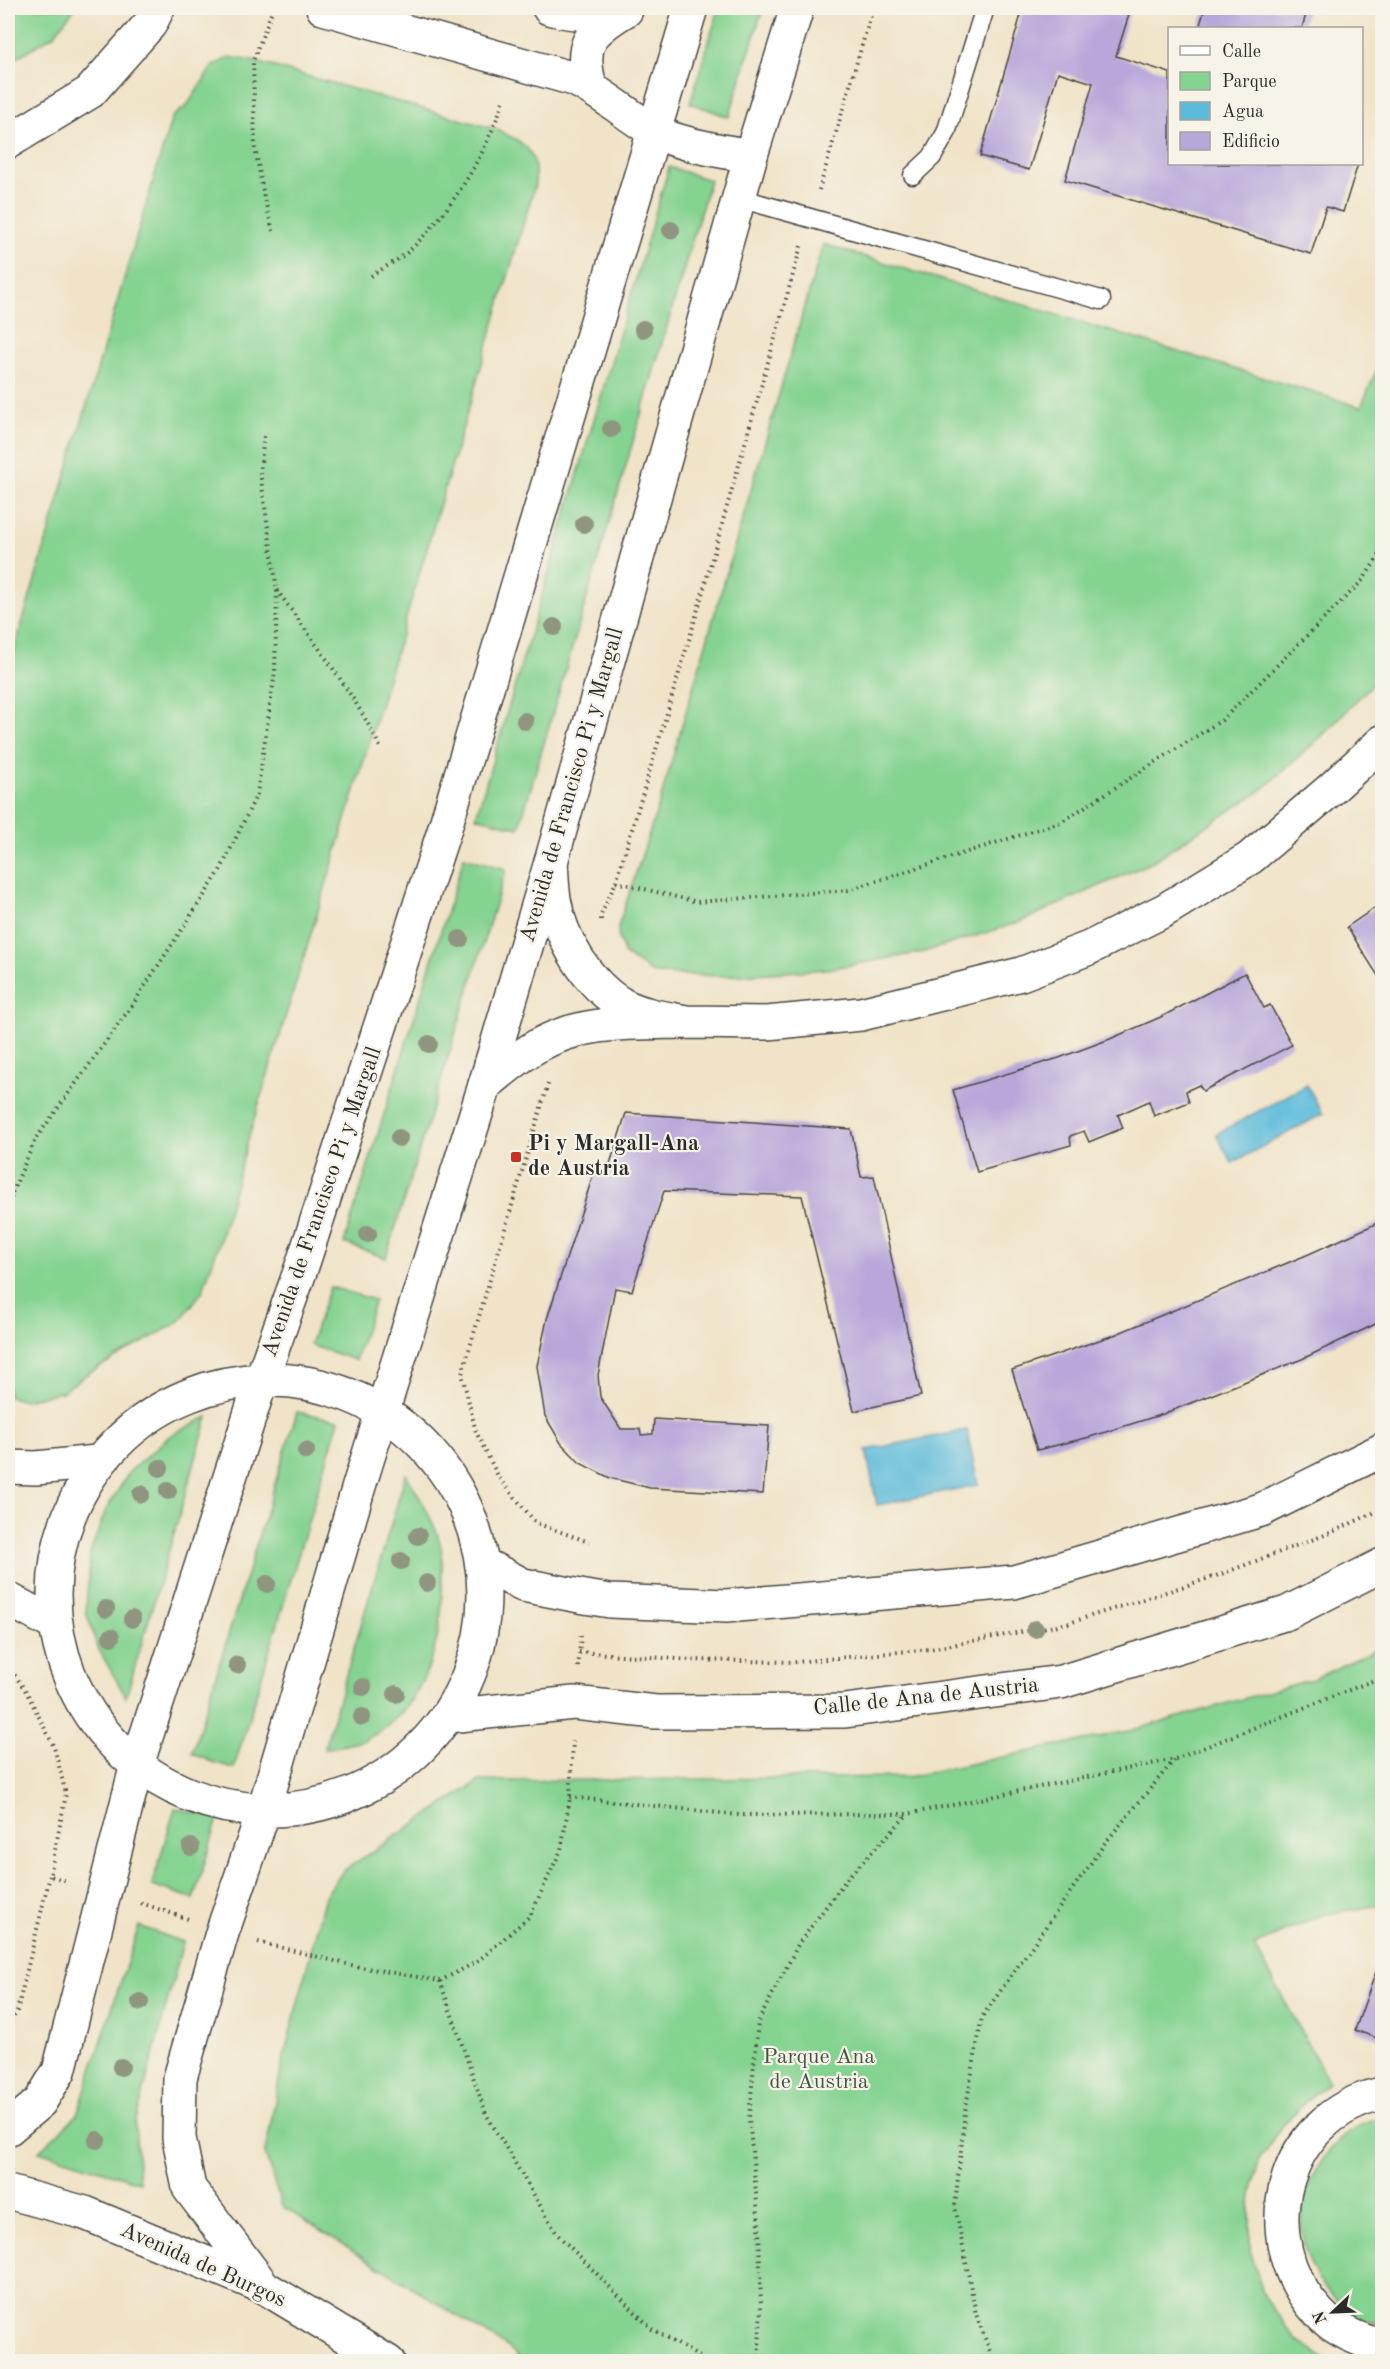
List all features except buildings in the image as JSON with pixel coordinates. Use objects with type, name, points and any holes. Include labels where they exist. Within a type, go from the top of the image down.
[{"type":"street","points":[[8,142],[90,92],[154,16],[178,8]]},
{"type":"street","points":[[323,8],[574,79],[590,87],[655,131],[715,149],[751,155]]},
{"type":"street","points":[[549,8],[598,14],[630,9]]},
{"type":"street","name":"Avenida de Francisco Pi y Margall","points":[[8,2129],[40,2102],[59,2071],[136,1768],[262,1378],[302,1266],[444,831],[691,8]]},
{"type":"street","name":"Avenida de Francisco Pi y Margall","points":[[264,2287],[189,2188],[179,2138],[180,2078],[222,1934],[263,1813],[358,1486],[384,1411],[485,1085],[551,862],[751,155],[797,8]]},
{"type":"street","points":[[590,87],[584,56],[591,38],[602,25],[630,9]]},
{"type":"street","points":[[485,1085],[537,1046],[582,1028],[621,1023],[767,1023],[861,1014],[1021,974],[1089,948],[1165,910],[1250,858],[1383,742]]},
{"type":"street","points":[[551,862],[554,899],[561,923],[574,951],[591,977],[609,996],[624,1005],[648,1014],[686,1022]]},
{"type":"street","name":"Avenida de Francisco Pi y Margall","points":[[262,1378],[326,1386],[384,1411],[431,1452],[465,1504],[483,1564],[484,1617],[473,1669],[449,1716],[399,1769],[334,1802],[263,1813],[196,1800],[136,1768],[81,1704],[54,1624],[52,1581],[59,1538],[75,1498],[97,1462],[143,1418],[200,1389],[262,1378]]},
{"type":"street","points":[[483,1564],[523,1585],[602,1600],[726,1606],[1014,1582],[1261,1510],[1383,1450]]},
{"type":"street","points":[[8,1467],[36,1468],[97,1462]]},
{"type":"street","name":"Calle de Ana de Austria","points":[[449,1716],[574,1703],[657,1712],[845,1711],[1061,1682],[1287,1613],[1383,1565]]},
{"type":"street","points":[[8,1599],[54,1624]]},
{"type":"street","points":[[1383,2094],[1362,2098],[1324,2122],[1296,2157],[1282,2200],[1282,2241],[1295,2280],[1319,2314],[1354,2338],[1383,2347]]},
{"type":"street","name":"Avenida de Burgos","points":[[8,2192],[86,2213],[264,2287],[388,2361]]},
{"type":"lane","points":[[913,174],[932,157],[946,133],[985,8]]},
{"type":"lane","points":[[739,198],[1101,300]]},
{"type":"path","points":[[273,8],[253,62],[255,148],[273,231]]},
{"type":"path","points":[[601,927],[601,915],[616,882],[688,642],[809,218],[835,140],[873,8]]},
{"type":"path","points":[[371,276],[408,252],[451,204],[495,129],[515,61]]},
{"type":"path","points":[[8,1216],[12,1193],[35,1140],[133,1004],[220,871],[257,794],[275,672],[277,590],[260,472],[264,436]]},
{"type":"path","points":[[616,882],[697,902],[848,890],[1061,822],[1222,720],[1363,580],[1383,551]]},
{"type":"path","points":[[277,590],[342,682],[380,747]]},
{"type":"path","points":[[549,1083],[462,1374],[476,1432],[499,1478],[536,1523],[589,1542]]},
{"type":"path","points":[[50,1876],[106,1891],[169,1912],[222,1934],[355,1966],[440,1981],[478,1961],[530,1916],[561,1850],[570,1797],[574,1703],[579,1652]]},
{"type":"path","points":[[8,1665],[27,1693],[54,1747],[66,1794],[50,1876],[16,2011],[8,2027]]},
{"type":"path","points":[[570,1797],[739,1815],[908,1814],[1175,1759],[1383,1677]]},
{"type":"path","points":[[994,2361],[976,2314],[955,2206],[965,2112],[982,2017],[1105,1844],[1175,1759]]},
{"type":"path","points":[[758,2361],[759,2225],[749,2118],[758,2022],[799,1943],[849,1876],[908,1814]]},
{"type":"path","points":[[440,1981],[486,2114],[557,2234],[652,2329],[708,2361]]},
{"type":"green space","points":[[8,8],[75,8],[54,35],[8,63]]},
{"type":"green space","points":[[719,8],[763,8],[729,117],[690,103]]},
{"type":"green space","points":[[229,57],[253,61],[495,129],[522,143],[532,155],[535,185],[352,800],[250,1133],[219,1244],[202,1292],[179,1322],[87,1374],[62,1392],[24,1400],[8,1397],[8,671],[172,117],[187,106],[212,67]]},
{"type":"green space","points":[[669,167],[710,180],[519,828],[476,817]]},
{"type":"green space","points":[[823,244],[1361,407],[1382,357],[1382,674],[1321,737],[1262,790],[1150,863],[1020,922],[924,952],[828,969],[725,976],[654,974],[625,955],[619,939],[618,927],[659,804]]},
{"type":"green space","points":[[464,857],[506,869],[386,1258],[344,1243]]},
{"type":"green space","points":[[330,1287],[375,1300],[355,1360],[310,1345]]},
{"type":"green space","points":[[297,1412],[339,1420],[234,1768],[192,1753]]},
{"type":"green space","points":[[208,1417],[126,1697],[97,1646],[86,1612],[90,1553],[106,1510],[130,1471],[171,1435]]},
{"type":"green space","points":[[406,1474],[431,1519],[442,1552],[442,1603],[434,1650],[416,1693],[402,1712],[385,1728],[359,1742],[324,1749]]},
{"type":"green space","name":"Parque Ana de Austria","points":[[1382,1647],[1382,1905],[1325,1914],[1254,1945],[1329,2082],[1308,2099],[1281,2127],[1258,2161],[1250,2208],[1250,2250],[1264,2297],[1298,2342],[1328,2361],[523,2361],[509,2348],[282,2206],[265,2154],[282,2065],[325,1896],[343,1871],[479,1781],[907,1777],[1133,1730],[1313,1679]]},
{"type":"green space","points":[[175,1808],[218,1818],[194,1899],[152,1885]]},
{"type":"green space","points":[[139,1926],[183,1942],[135,2124],[139,2182],[39,2151],[77,2115]]},
{"type":"green space","points":[[1382,2118],[1382,2326],[1353,2314],[1329,2292],[1316,2274],[1307,2254],[1302,2233],[1302,2212],[1307,2191],[1316,2170],[1329,2151],[1353,2130]]},
{"type":"water","points":[[1307,1085],[1323,1114],[1232,1163],[1216,1134]]},
{"type":"water","points":[[967,1430],[978,1485],[877,1505],[866,1450]]},
{"type":"place","name":"Pi y Margall-Ana de Austria","points":[[516,1157]]}]
